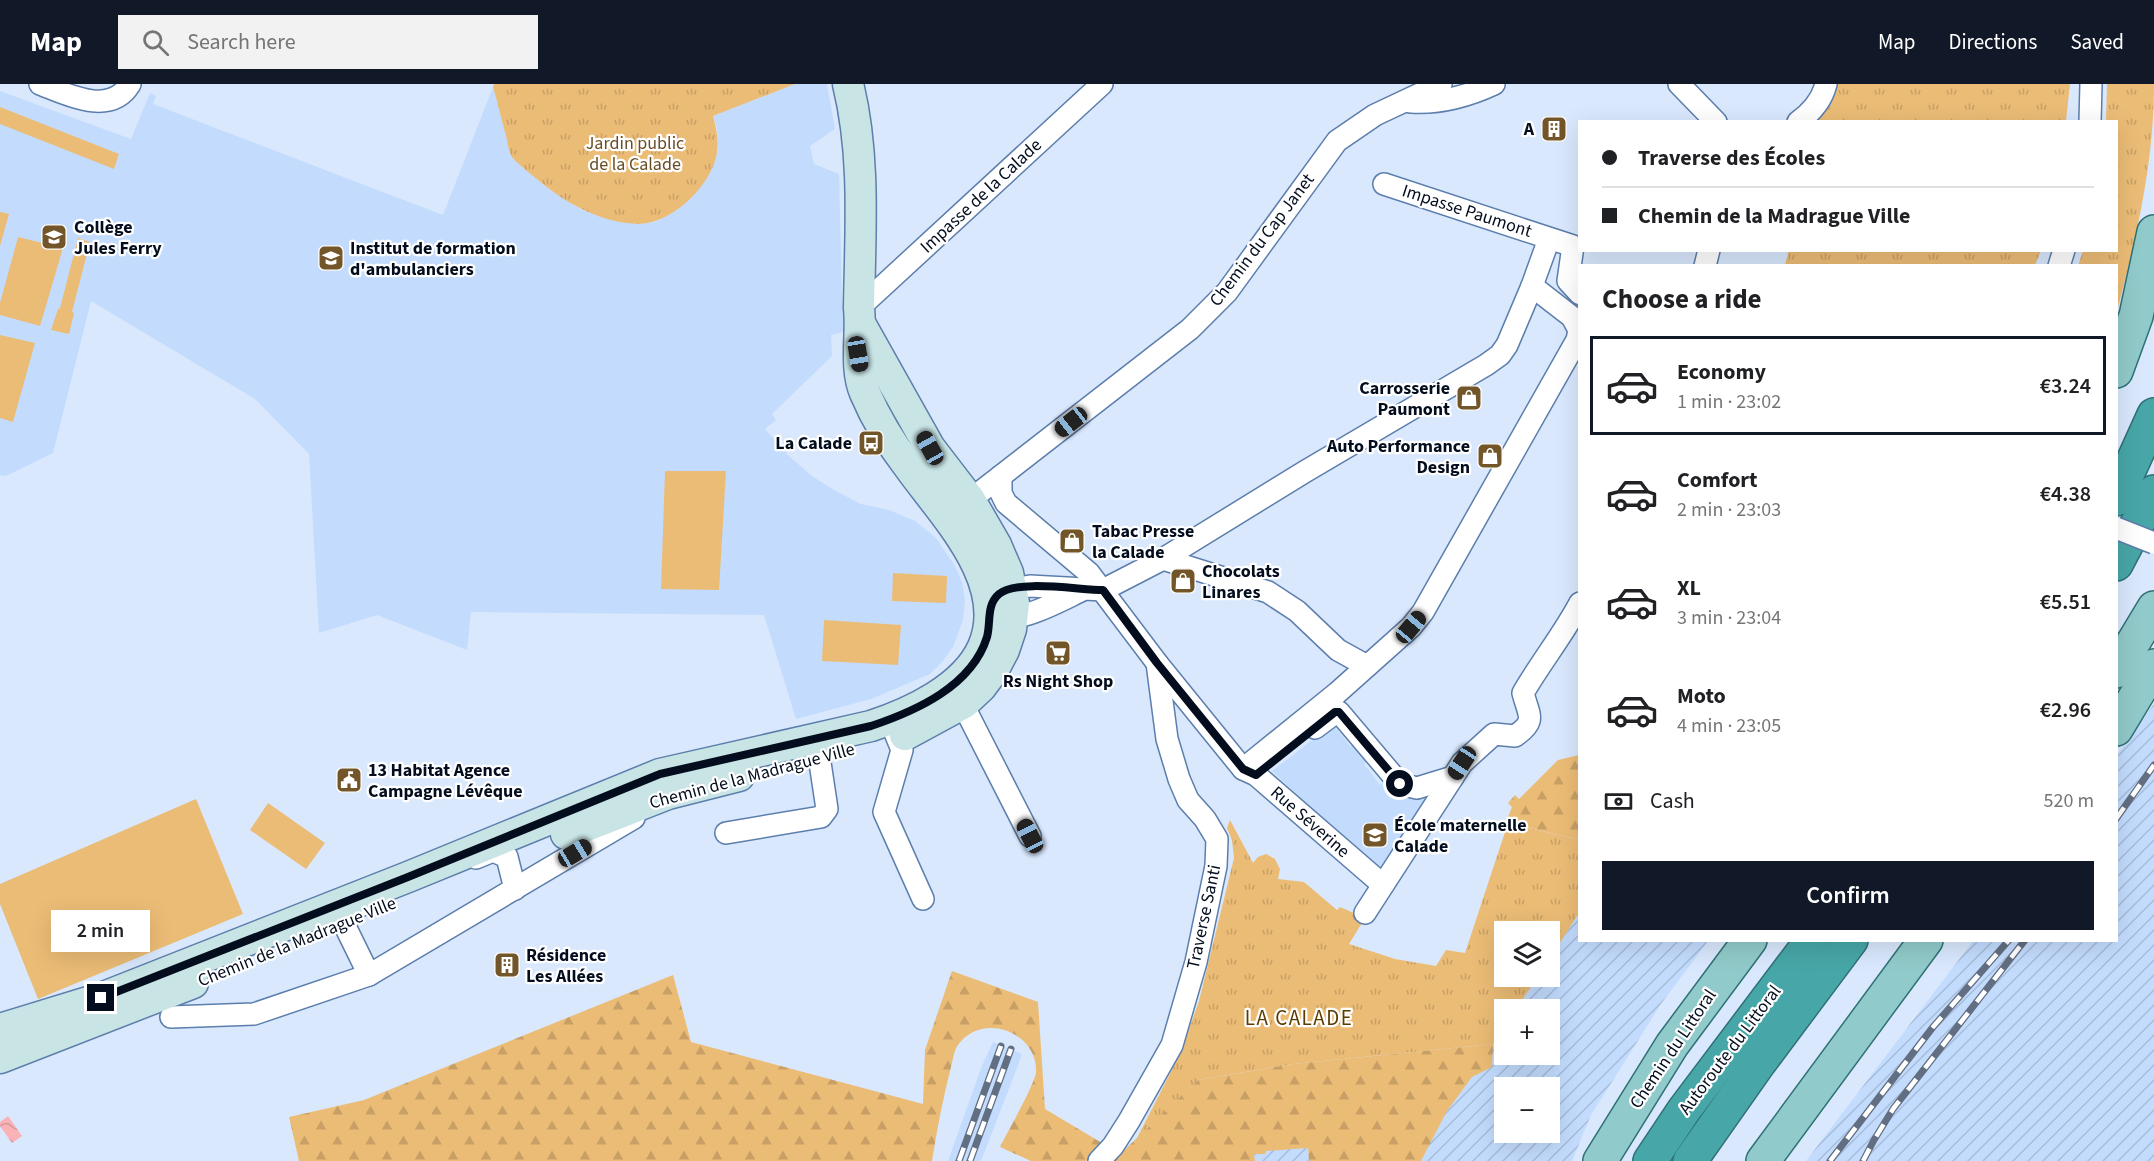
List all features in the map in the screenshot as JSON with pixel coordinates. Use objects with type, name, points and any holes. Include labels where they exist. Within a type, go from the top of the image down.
[{"type":"highway","points":[[2118,495],[2154,415]]},
{"type":"highway","points":[[2118,560],[2154,492]]},
{"type":"highway","name":"Autoroute du Littoral","points":[[1650,1161],[1684,1110],[1810,942]]},
{"type":"highway","name":"Autoroute du Littoral","points":[[1690,1161],[1752,1071],[1849,942]]},
{"type":"main road","points":[[2118,366],[2136,316],[2154,232]]},
{"type":"main road","points":[[2118,668],[2154,608]]},
{"type":"main road","points":[[2118,726],[2154,666]]},
{"type":"main road","name":"Chemin du Littoral","points":[[1600,1161],[1672,1045],[1749,942]]},
{"type":"main road","points":[[1763,1161],[1925,942]]},
{"type":"main road","points":[[1885,998],[1948,942]]},
{"type":"street","points":[[40,84],[87,101],[102,101],[116,97],[130,84]]},
{"type":"street","points":[[848,84],[853,102],[860,178],[858,354],[863,391],[901,457],[945,515],[977,566],[986,585],[1005,604],[1033,612],[1093,590],[1163,559],[1500,355],[1507,345],[1532,286],[1549,239]]},
{"type":"street","name":"Impasse de la Calade","points":[[860,316],[1102,84]]},
{"type":"street","name":"Chemin du Cap Janet","points":[[945,515],[970,500],[1190,329],[1227,292],[1337,141],[1375,115],[1441,84]]},
{"type":"street","points":[[1405,102],[1431,103],[1460,97],[1494,84]]},
{"type":"street","points":[[1679,84],[1714,120]]},
{"type":"street","points":[[1800,120],[1822,98],[1826,84]]},
{"type":"street","points":[[2090,120],[2091,84]]},
{"type":"street","name":"Impasse Paumont","points":[[1384,184],[1573,246],[1568,281],[1578,292]]},
{"type":"street","points":[[1532,286],[1572,317],[1578,328]]},
{"type":"street","points":[[860,316],[930,448],[970,500],[996,545],[1005,604]]},
{"type":"street","points":[[1249,772],[1411,627],[1423,612],[1578,335]]},
{"type":"street","points":[[1001,476],[1001,493],[1006,503],[1089,573],[1093,590]]},
{"type":"street","points":[[2118,529],[2154,543]]},
{"type":"street","points":[[1163,559],[1268,592],[1297,611],[1338,650],[1367,666]]},
{"type":"street","points":[[1005,604],[1030,586],[1093,590]]},
{"type":"street","name":"Rue Séverine","points":[[1093,590],[1249,772],[1383,885]]},
{"type":"street","name":"Chemin de la Madrague Ville","points":[[0,1029],[101,998],[421,871],[641,793],[668,794],[819,756],[893,729],[958,694],[981,687],[1004,650],[1005,604]]},
{"type":"street","points":[[1365,913],[1462,763],[1494,734],[1515,736],[1527,728],[1530,719],[1523,693],[1564,632],[1578,607]]},
{"type":"street","name":"Traverse Santi","points":[[1099,1161],[1113,1146],[1129,1121],[1172,1045],[1196,962],[1216,866],[1217,838],[1206,819],[1188,800],[1167,739],[1157,663]]},
{"type":"street","points":[[958,694],[1030,836]]},
{"type":"street","points":[[1249,772],[1335,712],[1339,712],[1400,784],[1417,788],[1427,787],[1453,777]]},
{"type":"street","name":"Chemin de la Madrague Ville","points":[[0,1058],[151,1001],[569,833],[641,793],[660,774],[871,726],[893,729]]},
{"type":"street","points":[[893,729],[902,750],[884,812],[923,899]]},
{"type":"street","points":[[726,833],[821,817],[827,809],[819,756]]},
{"type":"street","points":[[171,1017],[254,1014],[369,975],[635,818],[641,793]]},
{"type":"street","points":[[369,975],[344,924],[356,908],[390,893],[421,871],[449,868],[493,851],[507,857],[514,889]]},
{"type":"shaded area","points":[[795,84],[827,84],[835,129],[810,146],[814,164],[839,174],[842,298],[846,331],[831,335],[832,356],[772,414],[776,420],[765,429],[789,456],[812,476],[834,490],[861,504],[889,510],[915,521],[935,537],[954,564],[962,582],[965,600],[963,620],[953,647],[930,674],[871,699],[796,719],[764,615],[471,612],[467,650],[377,615],[319,633],[309,454],[255,399],[91,301],[53,453],[6,476],[0,475],[0,91],[131,139],[150,93],[156,96],[153,104],[443,215],[493,87],[512,158],[549,189],[582,210],[636,224],[655,222],[673,211],[686,202],[710,173],[718,149],[717,128],[713,116]]},
{"type":"shaded area","points":[[2154,704],[2154,1161],[1806,1161],[1972,942],[2118,942],[2118,754]]},
{"type":"shaded area","name":"École maternelle Calade","points":[[1333,724],[1350,746],[1356,741],[1370,759],[1364,764],[1380,785],[1386,780],[1426,793],[1433,798],[1380,873],[1272,771]]},
{"type":"shaded area","points":[[1578,915],[1578,942],[1707,942],[1661,1004],[1591,1115],[1572,1161],[1113,1161],[1198,1080],[1494,1042],[1494,1065],[1560,1065],[1560,999],[1523,999],[1531,987],[1560,987],[1560,942]]},
{"type":"shaded area","points":[[993,1042],[1022,1054],[1012,1081],[981,1161],[948,1161],[981,1068]]},
{"type":"green space","name":"Jardin public de la Calade","points":[[494,84],[795,84],[713,116],[718,144],[715,161],[704,183],[674,212],[650,222],[638,224],[612,220],[575,206],[553,192],[517,162],[509,151]]},
{"type":"green space","points":[[1838,84],[2070,84],[2066,120],[1818,120],[1830,106]]},
{"type":"green space","points":[[2107,84],[2154,84],[2148,170],[2118,307],[2118,264],[2079,264],[2083,252],[2118,252],[2118,120],[2106,120]]},
{"type":"green space","points":[[0,107],[119,154],[114,169],[0,124]]},
{"type":"green space","points":[[0,212],[9,214],[0,246]]},
{"type":"green space","points":[[18,237],[63,248],[40,326],[0,315],[0,303]]},
{"type":"green space","points":[[78,238],[90,242],[72,312],[74,313],[69,334],[51,330],[60,308]]},
{"type":"green space","points":[[1788,252],[2041,252],[2035,264],[1785,264]]},
{"type":"green space","points":[[0,335],[35,343],[13,422],[0,418]]},
{"type":"green space","points":[[665,471],[726,471],[719,590],[661,589]]},
{"type":"green space","points":[[893,573],[947,576],[946,603],[892,601]]},
{"type":"green space","points":[[824,620],[901,625],[898,665],[822,661]]},
{"type":"green space","points":[[1578,755],[1578,840],[1506,822],[1512,807],[1508,803],[1515,795],[1519,799],[1558,760]]},
{"type":"green space","points":[[196,799],[243,914],[38,999],[0,904],[0,884]]},
{"type":"green space","points":[[268,803],[325,843],[306,869],[250,830]]},
{"type":"green space","points":[[1230,820],[1253,863],[1258,857],[1266,854],[1275,859],[1280,869],[1278,879],[1304,882],[1337,910],[1340,907],[1365,918],[1349,944],[1395,959],[1436,966],[1446,950],[1465,953],[1508,823],[1578,840],[1578,915],[1560,942],[1560,921],[1494,921],[1494,987],[1531,987],[1523,999],[1494,999],[1493,1044],[1293,1064],[1198,1080],[1136,1140],[1180,1054],[1199,1001],[1234,858],[1232,840],[1227,828]]},
{"type":"green space","points":[[952,971],[1038,1002],[1045,1109],[1102,1143],[1086,1161],[1031,1161],[1000,1147],[1026,1097],[1036,1072],[1034,1058],[1028,1046],[1019,1037],[994,1028],[981,1029],[968,1035],[957,1047],[943,1102],[932,1161],[299,1161],[289,1117],[364,1100],[673,975],[691,1042],[923,1104],[925,1050]]},
{"type":"green space","points":[[1493,1044],[1492,1067],[1472,1077],[1447,1111],[1421,1161],[1309,1161],[1308,1148],[1266,1151],[1265,1154],[1254,1154],[1255,1161],[1113,1161],[1198,1080],[1293,1064]]},
{"type":"water","points":[[8,1116],[22,1136],[12,1143],[0,1126],[0,1122]]},
{"type":"railway","points":[[2118,816],[2154,765]]},
{"type":"railway","points":[[1830,1161],[1933,1027],[2007,942]]},
{"type":"railway","points":[[1863,1161],[1893,1109],[2023,942]]},
{"type":"railway","points":[[959,1161],[1001,1046]]},
{"type":"railway","points":[[970,1161],[1011,1049]]},
{"type":"place","name":"A","points":[[1554,129]]},
{"type":"place","name":"Collège Jules Ferry","points":[[54,237]]},
{"type":"place","name":"Institut de formation d'ambulanciers","points":[[331,258]]},
{"type":"place","name":"Carrosserie Paumont","points":[[1469,398]]},
{"type":"place","name":"La Calade","points":[[871,443]]},
{"type":"place","name":"Auto Performance Design","points":[[1490,456]]},
{"type":"place","name":"Tabac Presse la Calade","points":[[1072,541]]},
{"type":"place","name":"Chocolats Linares","points":[[1183,581]]},
{"type":"place","name":"Rs Night Shop","points":[[1058,653]]},
{"type":"place","name":"13 Habitat Agence Campagne Lévêque","points":[[349,780]]},
{"type":"place","name":"École maternelle Calade","points":[[1375,835]]},
{"type":"place","name":"Résidence Les Allées","points":[[507,965]]},
{"type":"district","name":"LA CALADE","points":[[1299,1018]]},
{"type":"route","points":[[101,998],[408,877],[660,774],[890,720],[953,686],[969,669],[987,638],[990,606],[999,594],[1012,588],[1030,586],[1103,590],[1157,663],[1243,769],[1256,775],[1335,712],[1339,712],[1400,784]]}]
